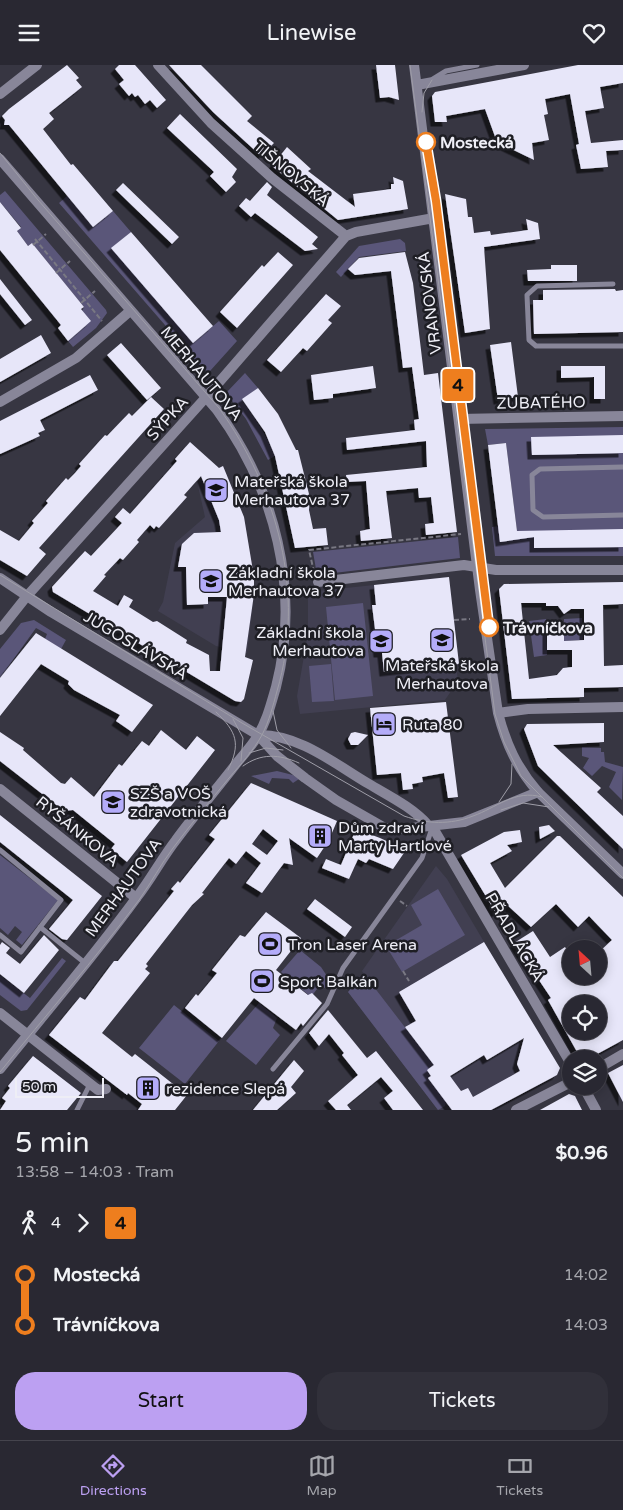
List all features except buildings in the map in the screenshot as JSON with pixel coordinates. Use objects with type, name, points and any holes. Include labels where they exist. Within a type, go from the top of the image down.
[{"type":"street","points":[[0,94],[37,65]]},
{"type":"street","name":"TIŠNOVSKÁ","points":[[158,65],[211,123],[272,178],[346,236]]},
{"type":"street","name":"VRANOVSKÁ","points":[[414,65],[421,85],[434,218],[498,713],[503,732],[513,756],[523,773],[538,792],[623,874]]},
{"type":"street","points":[[421,85],[524,65]]},
{"type":"street","name":"MERHAUTOVA","points":[[0,159],[206,397],[234,434],[259,480],[274,529],[284,583],[287,612],[283,651],[270,707],[258,735],[175,840],[136,898],[0,1069]]},
{"type":"street","points":[[346,236],[356,232],[434,218]]},
{"type":"street","name":"SÝPKA","points":[[0,630],[27,596],[206,397],[346,236]]},
{"type":"street","points":[[0,402],[76,358],[130,311]]},
{"type":"street","name":"ZUBATÉHO","points":[[459,419],[623,416]]},
{"type":"street","points":[[318,582],[460,565],[496,570],[623,570]]},
{"type":"street","name":"JUGOSLÁVSKÁ","points":[[0,579],[258,735],[277,756],[305,778],[384,828],[402,829],[455,824],[474,819],[511,801],[538,792]]},
{"type":"street","points":[[498,713],[528,709],[623,707]]},
{"type":"street","name":"JUGOSLÁVSKÁ","points":[[258,735],[282,738],[321,755],[405,805],[430,825]]},
{"type":"street","name":"RYŠÁNKOVA","points":[[0,789],[136,898]]},
{"type":"street","name":"PŘADLÁCKÁ","points":[[430,825],[563,1050]]},
{"type":"street","points":[[0,1013],[98,1089],[106,1089]]},
{"type":"street","points":[[607,1062],[623,1054]]},
{"type":"street","points":[[516,1110],[562,1087]]},
{"type":"street","points":[[588,1095],[596,1110]]},
{"type":"lane","points":[[421,85],[446,71],[477,65]]},
{"type":"lane","points":[[614,284],[537,286],[527,295],[529,340],[536,346],[623,346]]},
{"type":"lane","points":[[623,467],[540,469],[532,475],[533,509],[543,517],[623,515]]},
{"type":"lane","points":[[272,1069],[327,1003],[343,968],[422,858],[430,825]]},
{"type":"lane","points":[[0,850],[61,900],[21,952],[0,935]]},
{"type":"lane","points":[[40,927],[85,963]]},
{"type":"lane","points":[[78,1110],[90,1083]]},
{"type":"path","points":[[33,245],[36,240],[46,234]]},
{"type":"path","points":[[36,240],[104,323]]},
{"type":"path","points":[[56,273],[70,261]]},
{"type":"path","points":[[81,303],[95,291]]},
{"type":"path","points":[[311,556],[309,550],[461,534]]},
{"type":"path","points":[[454,621],[470,619]]},
{"type":"path","points":[[403,971],[409,981]]},
{"type":"shaded area","points":[[5,191],[106,310],[107,313],[96,328],[73,347],[68,341],[84,307],[32,243],[28,246],[17,231],[21,227],[0,202],[0,195]]},
{"type":"shaded area","points":[[67,196],[93,227],[113,211],[131,232],[112,248],[194,342],[219,321],[237,341],[210,371],[204,370],[59,203]]},
{"type":"shaded area","points":[[400,239],[405,243],[406,251],[359,257],[341,277],[336,272],[359,246]]},
{"type":"shaded area","points":[[245,373],[258,388],[242,400],[264,434],[275,456],[268,460],[246,419],[226,393]]},
{"type":"shaded area","points":[[623,427],[623,556],[495,556],[492,527],[499,526],[518,539],[506,443],[488,445],[485,429]]},
{"type":"shaded area","name":"Základní škola Merhautova 37","points":[[223,466],[244,517],[254,577],[254,594],[247,653],[216,646],[158,611],[163,602],[175,543],[205,517],[196,477]]},
{"type":"shaded area","points":[[458,537],[460,558],[317,575],[313,552]]},
{"type":"shaded area","name":"Základní škola Merhautova","points":[[449,577],[459,664],[456,665],[458,681],[445,700],[300,714],[297,696],[308,633],[308,592]]},
{"type":"shaded area","points":[[363,603],[373,696],[335,700],[326,607]]},
{"type":"shaded area","points":[[582,618],[583,640],[564,641],[564,619]]},
{"type":"shaded area","points":[[546,619],[547,655],[534,657],[529,621]]},
{"type":"shaded area","points":[[34,620],[66,640],[61,649],[45,639],[47,634],[36,628],[0,678],[0,649],[21,623]]},
{"type":"shaded area","points":[[331,664],[334,701],[312,702],[309,666]]},
{"type":"shaded area","points":[[582,747],[601,748],[601,752],[604,752],[605,762],[623,767],[622,800],[609,787],[616,772],[602,766],[592,776],[583,768],[589,758],[582,756]]},
{"type":"shaded area","points":[[277,771],[293,775],[299,779],[293,783],[289,779],[272,778],[269,784],[251,776]]},
{"type":"shaded area","points":[[0,855],[58,900],[22,945],[16,940],[22,932],[15,926],[8,935],[0,928]]},
{"type":"shaded area","points":[[436,866],[447,879],[559,1069],[555,1076],[491,1110],[438,1110],[348,992],[364,974],[362,971]]},
{"type":"shaded area","points":[[438,889],[465,935],[402,972],[386,946],[422,925],[411,905]]},
{"type":"shaded area","points":[[300,950],[321,967],[329,979],[325,988],[320,985],[311,997],[281,972]]},
{"type":"shaded area","points":[[62,958],[66,961],[27,1010],[21,1011],[0,995],[0,975],[30,998]]},
{"type":"shaded area","points":[[364,974],[434,1065],[428,1078],[446,1101],[445,1106],[438,1110],[348,992]]},
{"type":"shaded area","points":[[259,1003],[277,1018],[273,1028],[280,1035],[256,1065],[226,1041]]},
{"type":"shaded area","points":[[174,1005],[219,1041],[185,1084],[139,1048]]},
{"type":"tram line","points":[[410,65],[495,714],[504,742],[521,776],[623,878]]},
{"type":"tram line","points":[[422,112],[424,93],[432,80]]},
{"type":"tram line","name":"4","points":[[426,142],[436,201],[489,627]]},
{"type":"tram line","points":[[0,153],[38,200],[219,408],[239,439],[257,473],[281,543],[287,580],[288,617],[285,654],[277,691],[269,719],[258,741],[173,848],[139,900],[122,922],[0,1072]]},
{"type":"tram line","points":[[0,575],[242,723],[404,816],[430,822],[456,821],[481,813],[514,797],[523,795],[542,797]]},
{"type":"tram line","points":[[273,711],[277,730],[291,748]]},
{"type":"tram line","points":[[216,712],[229,726],[235,739],[235,753],[228,770]]},
{"type":"tram line","points":[[233,719],[243,738],[241,761]]},
{"type":"tram line","points":[[249,753],[266,748],[283,750]]},
{"type":"tram line","points":[[243,766],[257,759],[270,756],[299,763]]},
{"type":"tram line","points":[[499,802],[511,784],[512,764]]},
{"type":"tram line","points":[[501,810],[523,803],[549,807]]},
{"type":"place","name":"Mostecká","points":[[426,142]]},
{"type":"place","name":"Mateřská škola Merhautova 37","points":[[216,490]]},
{"type":"place","name":"Základní škola Merhautova 37","points":[[211,581]]},
{"type":"place","name":"Trávníčkova","points":[[489,627]]},
{"type":"place","name":"Mateřská škola Merhautova","points":[[442,640]]},
{"type":"place","name":"Základní škola Merhautova","points":[[381,641]]},
{"type":"place","name":"Ruta 80","points":[[384,724]]},
{"type":"place","name":"SZŠ a VOŠ zdravotnická","points":[[113,802]]},
{"type":"place","name":"Dům zdraví Marty Hartlové","points":[[320,836]]},
{"type":"place","name":"Tron Laser Arena","points":[[270,944]]},
{"type":"place","name":"Sport Balkán","points":[[262,981]]},
{"type":"place","name":"rezidence Slepá","points":[[148,1088]]}]
